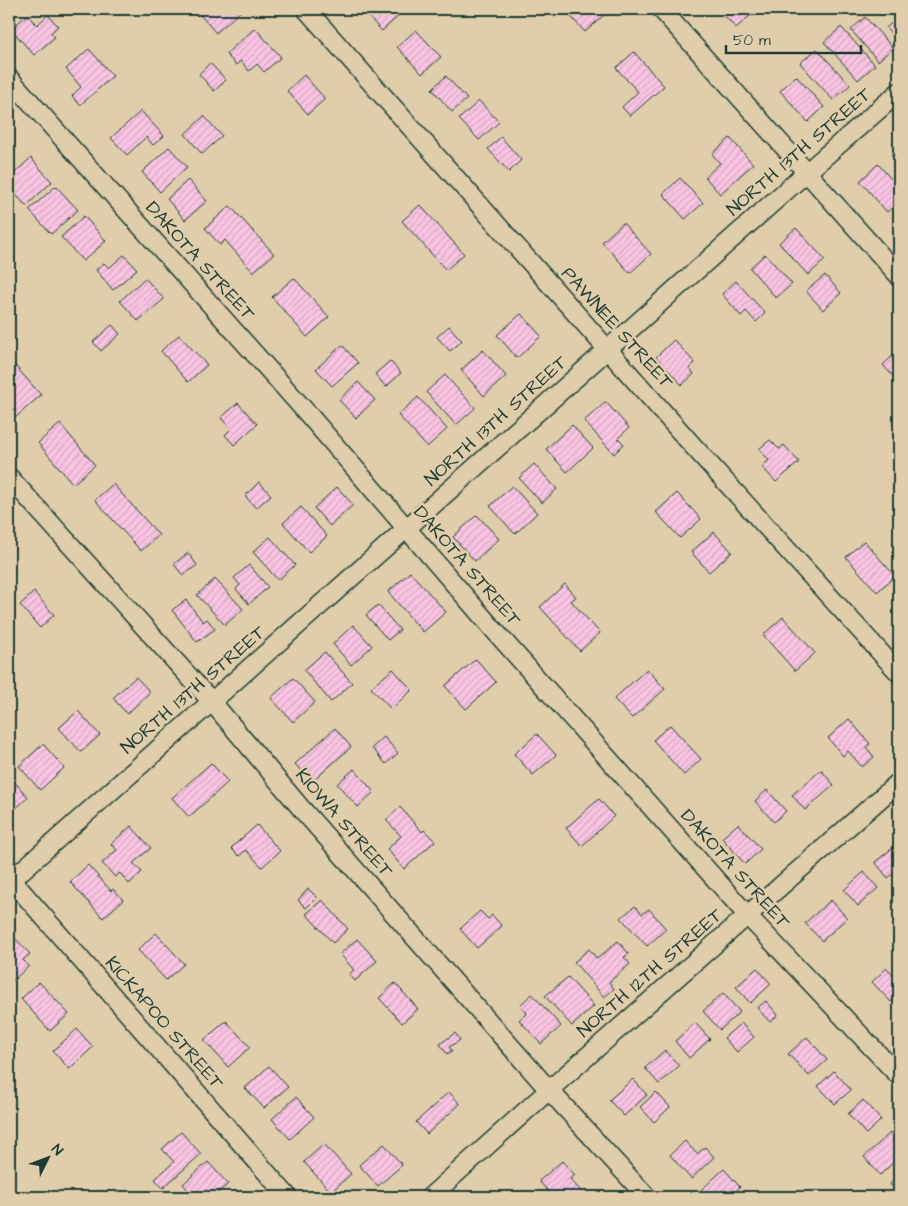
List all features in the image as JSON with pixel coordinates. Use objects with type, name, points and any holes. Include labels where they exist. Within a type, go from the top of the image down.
[{"type":"street","name":"PAWNEE STREET","points":[[306,9],[608,350],[899,673]]},
{"type":"street","points":[[661,9],[899,276]]},
{"type":"street","name":"DAKOTA STREET","points":[[9,78],[748,916],[899,1076]]},
{"type":"street","name":"NORTH 13TH STREET","points":[[9,880],[408,529],[899,92]]},
{"type":"street","name":"KIOWA STREET","points":[[9,477],[212,702],[300,807],[549,1090],[647,1197]]},
{"type":"street","name":"NORTH 12TH STREET","points":[[430,1197],[899,782]]},
{"type":"street","name":"KICKAPOO STREET","points":[[9,880],[288,1197]]},
{"type":"building","points":[[195,9],[243,9],[216,33]]},
{"type":"building","points":[[361,9],[406,9],[382,31]]},
{"type":"building","points":[[564,9],[598,9],[604,15],[585,32]]},
{"type":"building","points":[[718,9],[752,9],[754,12],[736,28]]},
{"type":"building","points":[[27,15],[37,25],[48,15],[58,26],[51,33],[55,37],[34,55],[11,29]]},
{"type":"building","points":[[899,16],[899,42],[886,28]]},
{"type":"building","points":[[865,17],[893,48],[878,61],[851,30]]},
{"type":"building","points":[[841,27],[875,65],[858,80],[824,42]]},
{"type":"building","points":[[255,28],[281,57],[264,72],[257,64],[249,71],[241,61],[236,65],[226,54]]},
{"type":"building","points":[[416,30],[441,57],[422,74],[397,47]]},
{"type":"building","points":[[89,49],[113,76],[80,105],[72,96],[81,87],[66,69]]},
{"type":"building","points":[[817,49],[850,85],[833,100],[800,63]]},
{"type":"building","points":[[634,52],[664,86],[630,116],[622,107],[638,92],[616,68]]},
{"type":"building","points":[[210,63],[226,80],[214,91],[199,74]]},
{"type":"building","points":[[304,75],[325,99],[308,114],[287,91]]},
{"type":"building","points":[[446,76],[467,99],[452,112],[432,89]]},
{"type":"building","points":[[796,76],[824,107],[808,122],[780,91]]},
{"type":"building","points":[[479,101],[499,122],[479,140],[459,119]]},
{"type":"building","points":[[141,111],[164,136],[153,145],[146,137],[127,155],[111,138]]},
{"type":"building","points":[[204,116],[222,136],[202,154],[185,134]]},
{"type":"building","points":[[501,137],[521,160],[509,172],[488,149]]},
{"type":"building","points":[[730,138],[753,164],[720,194],[705,177],[720,163],[712,154]]},
{"type":"building","points":[[169,147],[187,167],[160,192],[142,172]]},
{"type":"building","points":[[899,147],[899,164],[891,155]]},
{"type":"building","points":[[31,158],[52,182],[26,206],[9,187],[9,178]]},
{"type":"building","points":[[878,164],[899,188],[899,201],[887,212],[860,181]]},
{"type":"building","points":[[680,178],[703,203],[685,219],[663,194]]},
{"type":"building","points":[[188,180],[207,201],[185,220],[167,199]]},
{"type":"building","points":[[56,186],[78,210],[51,234],[29,210]]},
{"type":"building","points":[[420,205],[464,254],[446,270],[402,221]]},
{"type":"building","points":[[230,206],[274,254],[253,272],[225,240],[220,245],[205,228]]},
{"type":"building","points":[[84,216],[106,241],[83,261],[61,237]]},
{"type":"building","points":[[623,223],[651,254],[630,273],[602,242]]},
{"type":"building","points":[[796,228],[825,260],[808,275],[779,243]]},
{"type":"building","points":[[765,254],[792,284],[776,298],[750,268]]},
{"type":"building","points":[[124,255],[137,269],[113,290],[96,270],[104,263],[109,268]]},
{"type":"building","points":[[825,275],[841,293],[823,310],[806,291]]},
{"type":"building","points":[[145,278],[164,299],[138,321],[120,301]]},
{"type":"building","points":[[294,278],[329,317],[307,337],[272,297]]},
{"type":"building","points":[[736,281],[765,313],[756,322],[746,311],[741,316],[722,294]]},
{"type":"building","points":[[521,314],[541,336],[517,358],[497,335]]},
{"type":"building","points":[[112,325],[120,334],[101,351],[93,342]]},
{"type":"building","points":[[449,326],[462,341],[450,351],[437,337]]},
{"type":"building","points":[[179,335],[207,365],[188,382],[161,351]]},
{"type":"building","points":[[674,340],[695,363],[689,368],[694,374],[682,385],[656,357]]},
{"type":"building","points":[[342,345],[358,363],[332,386],[316,369]]},
{"type":"building","points":[[483,350],[506,376],[484,396],[461,370]]},
{"type":"building","points":[[899,350],[899,383],[883,365]]},
{"type":"building","points":[[9,359],[41,395],[16,417],[9,410]]},
{"type":"building","points":[[390,361],[401,373],[386,387],[375,374]]},
{"type":"building","points":[[445,375],[475,408],[456,425],[426,392]]},
{"type":"building","points":[[358,382],[375,400],[356,418],[339,400]]},
{"type":"building","points":[[418,397],[447,429],[427,447],[398,415]]},
{"type":"building","points":[[606,402],[629,428],[618,438],[624,444],[614,454],[584,421]]},
{"type":"building","points":[[238,403],[257,424],[234,445],[225,435],[231,429],[221,418]]},
{"type":"building","points":[[60,424],[95,465],[73,484],[38,443]]},
{"type":"building","points":[[572,425],[593,448],[567,472],[546,449]]},
{"type":"building","points":[[770,440],[779,449],[784,445],[799,462],[776,482],[762,467],[769,460],[759,449]]},
{"type":"building","points":[[534,464],[557,489],[542,503],[519,478]]},
{"type":"building","points":[[259,482],[271,495],[256,508],[245,496]]},
{"type":"building","points":[[113,484],[159,535],[141,551],[95,500]]},
{"type":"building","points":[[512,486],[537,513],[515,534],[490,506]]},
{"type":"building","points":[[337,487],[353,505],[330,526],[314,508]]},
{"type":"building","points":[[677,493],[701,519],[680,538],[656,512]]},
{"type":"building","points":[[301,507],[327,536],[309,552],[283,523]]},
{"type":"building","points":[[477,515],[499,539],[475,561],[453,537]]},
{"type":"building","points":[[714,532],[732,552],[709,572],[691,552]]},
{"type":"building","points":[[270,537],[295,565],[278,580],[253,552]]},
{"type":"building","points":[[864,541],[895,576],[877,592],[846,557]]},
{"type":"building","points":[[188,553],[197,565],[183,576],[174,564]]},
{"type":"building","points":[[249,565],[268,587],[249,604],[236,589],[240,585],[234,578]]},
{"type":"building","points":[[410,572],[446,612],[423,632],[388,592]]},
{"type":"building","points":[[215,579],[243,609],[225,625],[197,595]]},
{"type":"building","points":[[565,584],[576,597],[571,601],[600,633],[580,651],[540,607]]},
{"type":"building","points":[[34,592],[54,615],[40,628],[20,605]]},
{"type":"building","points":[[186,600],[203,622],[207,619],[215,629],[197,642],[172,610]]},
{"type":"building","points":[[378,605],[400,630],[388,640],[366,615]]},
{"type":"building","points":[[783,617],[815,653],[795,671],[763,635]]},
{"type":"building","points":[[353,625],[372,646],[351,665],[333,644]]},
{"type":"building","points":[[325,652],[352,683],[331,702],[304,670]]},
{"type":"building","points":[[476,659],[496,682],[466,709],[445,686]]},
{"type":"building","points":[[393,669],[412,690],[391,709],[371,688]]},
{"type":"building","points":[[647,669],[665,689],[632,718],[614,699]]},
{"type":"building","points":[[136,677],[150,692],[127,714],[113,698]]},
{"type":"building","points":[[293,678],[315,702],[293,722],[271,698]]},
{"type":"building","points":[[78,711],[100,735],[81,752],[59,728]]},
{"type":"building","points":[[849,719],[870,744],[866,747],[874,757],[862,767],[848,751],[843,756],[828,738]]},
{"type":"building","points":[[670,725],[701,759],[684,775],[653,740]]},
{"type":"building","points":[[335,728],[351,747],[312,782],[295,764]]},
{"type":"building","points":[[537,734],[556,755],[533,775],[514,754]]},
{"type":"building","points":[[384,737],[398,753],[386,764],[372,748]]},
{"type":"building","points":[[43,744],[64,768],[40,790],[19,766]]},
{"type":"building","points":[[211,763],[228,782],[189,817],[172,798]]},
{"type":"building","points":[[354,769],[374,792],[358,807],[337,784]]},
{"type":"building","points":[[821,770],[834,785],[805,810],[792,795]]},
{"type":"building","points":[[9,776],[28,797],[9,815]]},
{"type":"building","points":[[767,790],[786,811],[774,822],[755,801]]},
{"type":"building","points":[[599,799],[614,816],[582,846],[566,828]]},
{"type":"building","points":[[400,807],[422,832],[424,830],[435,841],[404,869],[387,849],[401,836],[386,820]]},
{"type":"building","points":[[738,824],[761,849],[745,864],[722,838]]},
{"type":"building","points":[[257,825],[280,851],[262,867],[246,850],[239,856],[231,848]]},
{"type":"building","points":[[131,826],[151,848],[133,863],[142,872],[129,884],[120,873],[115,877],[102,863],[117,850],[111,844]]},
{"type":"building","points":[[899,843],[899,869],[888,878],[875,862]]},
{"type":"building","points":[[88,865],[111,891],[113,889],[123,900],[103,918],[70,882]]},
{"type":"building","points":[[864,872],[878,888],[858,906],[844,890]]},
{"type":"building","points":[[308,889],[317,897],[306,908],[298,900]]},
{"type":"building","points":[[322,900],[348,929],[333,943],[306,914]]},
{"type":"building","points":[[831,900],[847,918],[822,941],[805,923]]},
{"type":"building","points":[[635,906],[642,914],[649,909],[666,929],[647,946],[621,918]]},
{"type":"building","points":[[480,911],[488,919],[492,915],[502,926],[477,948],[460,929]]},
{"type":"building","points":[[156,933],[184,964],[166,980],[138,950]]},
{"type":"building","points":[[12,935],[30,954],[23,960],[29,966],[9,984],[9,938]]},
{"type":"building","points":[[357,939],[377,961],[355,981],[349,974],[354,970],[340,954]]},
{"type":"building","points":[[618,941],[629,954],[624,957],[630,964],[609,982],[614,989],[604,997],[574,962],[589,949],[597,959]]},
{"type":"building","points":[[757,968],[771,984],[750,1003],[736,987]]},
{"type":"building","points":[[887,968],[896,978],[899,975],[899,994],[891,1002],[872,982]]},
{"type":"building","points":[[568,977],[594,1006],[572,1026],[545,996]]},
{"type":"building","points":[[39,982],[69,1014],[50,1031],[21,999]]},
{"type":"building","points":[[395,983],[418,1009],[402,1023],[379,998]]},
{"type":"building","points":[[723,993],[740,1012],[720,1030],[703,1011]]},
{"type":"building","points":[[532,994],[561,1026],[541,1044],[519,1020],[527,1013],[520,1005]]},
{"type":"building","points":[[766,1001],[778,1015],[770,1022],[757,1008]]},
{"type":"building","points":[[226,1021],[250,1047],[228,1067],[204,1040]]},
{"type":"building","points":[[695,1023],[710,1039],[689,1058],[675,1041]]},
{"type":"building","points":[[741,1023],[754,1037],[737,1052],[724,1038]]},
{"type":"building","points":[[77,1029],[93,1047],[69,1069],[53,1051]]},
{"type":"building","points":[[455,1033],[460,1040],[449,1047],[452,1051],[447,1054],[440,1044]]},
{"type":"building","points":[[807,1037],[827,1060],[809,1076],[788,1054]]},
{"type":"building","points":[[665,1050],[679,1066],[659,1084],[645,1068]]},
{"type":"building","points":[[269,1066],[288,1087],[264,1108],[245,1088]]},
{"type":"building","points":[[834,1071],[851,1090],[835,1104],[818,1086]]},
{"type":"building","points":[[633,1079],[647,1095],[624,1116],[609,1100]]},
{"type":"building","points":[[449,1092],[460,1104],[427,1134],[416,1122]]},
{"type":"building","points":[[656,1092],[670,1107],[654,1122],[640,1107]]},
{"type":"building","points":[[296,1097],[314,1117],[290,1139],[272,1119]]},
{"type":"building","points":[[863,1100],[881,1120],[866,1134],[848,1114]]},
{"type":"building","points":[[181,1132],[201,1154],[163,1188],[155,1179],[174,1162],[162,1149]]},
{"type":"building","points":[[890,1133],[899,1143],[899,1157],[880,1175],[864,1157]]},
{"type":"building","points":[[685,1141],[697,1154],[705,1147],[714,1157],[691,1179],[670,1155]]},
{"type":"building","points":[[324,1144],[351,1174],[331,1192],[304,1162]]},
{"type":"building","points":[[384,1144],[402,1165],[378,1186],[359,1165]]},
{"type":"building","points":[[562,1161],[575,1175],[570,1179],[586,1197],[553,1197],[539,1181]]},
{"type":"building","points":[[208,1162],[228,1184],[213,1197],[194,1197],[183,1184]]},
{"type":"building","points":[[724,1169],[740,1187],[729,1197],[707,1197],[701,1190]]},
{"type":"building","points":[[899,1176],[899,1195],[890,1184]]}]
